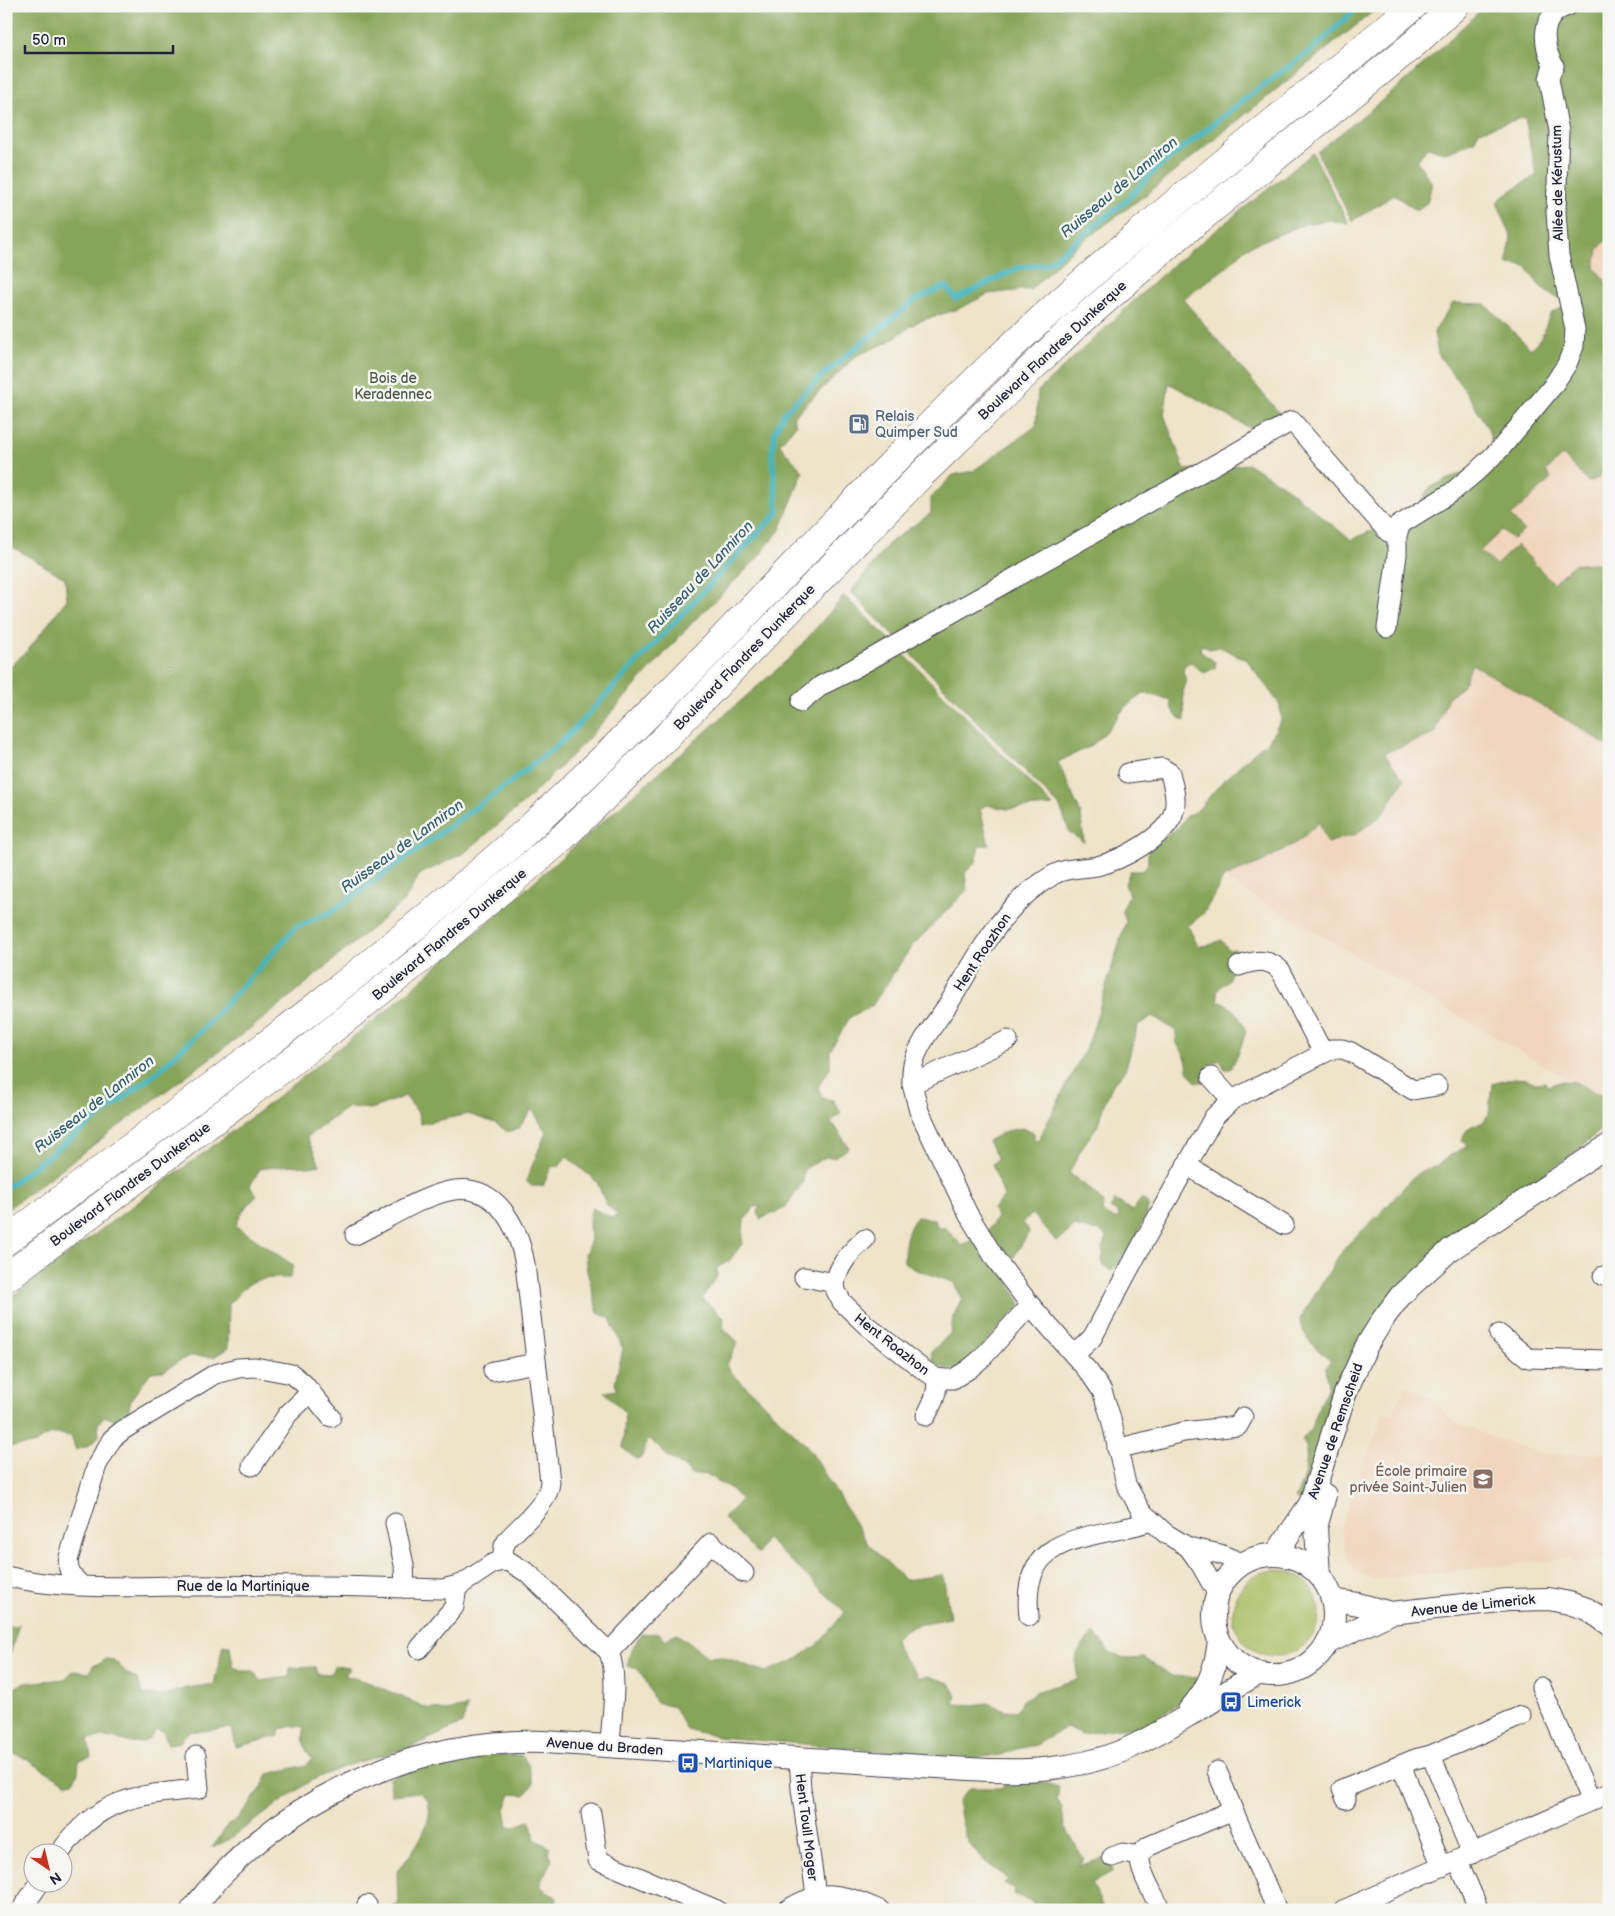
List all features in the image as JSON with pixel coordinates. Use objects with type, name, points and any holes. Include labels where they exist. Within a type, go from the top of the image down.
[{"type":"main road","name":"Boulevard Flandres Dunkerque","points":[[6,1241],[349,980],[522,834],[591,770],[684,678],[999,357],[1082,281],[1413,6]]},
{"type":"main road","name":"Boulevard Flandres Dunkerque","points":[[6,1278],[306,1050],[424,956],[560,840],[664,739],[922,474],[1071,330],[1168,245],[1415,43],[1455,6]]},
{"type":"street","name":"Allée de Kérustum","points":[[1401,524],[1451,492],[1476,472],[1501,448],[1552,387],[1567,364],[1574,346],[1575,329],[1565,290],[1558,246],[1556,212],[1559,131],[1549,79],[1554,66],[1548,55],[1545,41],[1546,29],[1550,18],[1556,12],[1568,6]]},
{"type":"street","points":[[801,702],[822,685],[1292,421],[1388,532],[1401,524]]},
{"type":"street","points":[[1387,628],[1398,535],[1401,524]]},
{"type":"street","name":"Hent Roazhon","points":[[1128,773],[1162,768],[1170,773],[1175,806],[1169,821],[1150,840],[1129,854],[1106,864],[1065,870],[1056,874],[1033,889],[1013,907],[992,935],[927,1036],[914,1061],[912,1084],[919,1111],[968,1214],[996,1260],[1032,1307],[1090,1372],[1102,1391],[1110,1415],[1121,1468],[1129,1491],[1137,1505],[1165,1533],[1188,1547],[1220,1554],[1244,1564]]},
{"type":"street","points":[[1239,966],[1263,960],[1282,971],[1323,1053]]},
{"type":"street","points":[[912,1084],[1008,1040]]},
{"type":"street","points":[[1074,1355],[1084,1347],[1095,1332],[1214,1117],[1232,1100],[1332,1049],[1342,1049],[1414,1090],[1437,1086]]},
{"type":"street","points":[[1211,1078],[1232,1100]]},
{"type":"street","name":"Avenue de Remscheid","points":[[1275,1555],[1310,1504],[1346,1391],[1363,1352],[1374,1332],[1401,1295],[1438,1260],[1456,1246],[1609,1145]]},
{"type":"street","name":"Avenue de Remscheid","points":[[1319,1575],[1316,1528],[1323,1500],[1361,1388],[1380,1346],[1389,1332],[1413,1300],[1449,1264],[1609,1160]]},
{"type":"street","points":[[1186,1166],[1284,1225]]},
{"type":"street","points":[[355,1235],[434,1195],[449,1191],[469,1190],[484,1195],[492,1199],[510,1219],[522,1247],[550,1472],[550,1490],[543,1502],[508,1539],[504,1546],[502,1561],[515,1564],[529,1574],[609,1652],[614,1678],[610,1746]]},
{"type":"street","points":[[804,1277],[835,1283],[845,1259],[865,1240]]},
{"type":"street","name":"Hent Roazhon","points":[[835,1283],[838,1296],[851,1312],[895,1349],[936,1378],[953,1378],[970,1369],[1013,1322],[1032,1307]]},
{"type":"street","points":[[1499,1334],[1528,1358],[1609,1360]]},
{"type":"street","points":[[493,1371],[536,1363]]},
{"type":"street","points":[[81,1585],[73,1579],[68,1568],[71,1549],[97,1465],[112,1439],[123,1430],[198,1383],[226,1370],[255,1367],[285,1372],[298,1378],[331,1417]]},
{"type":"street","name":"Hent Roazhon","points":[[926,1416],[933,1402],[936,1378]]},
{"type":"street","points":[[252,1466],[288,1414],[311,1392]]},
{"type":"street","points":[[1117,1449],[1183,1432],[1238,1426],[1243,1417]]},
{"type":"street","points":[[1029,1616],[1028,1597],[1030,1581],[1035,1567],[1060,1545],[1074,1539],[1151,1521]]},
{"type":"street","points":[[395,1523],[404,1565],[405,1588]]},
{"type":"street","points":[[609,1652],[711,1543],[744,1573]]},
{"type":"street","name":"Hent Roazhon","points":[[1188,1547],[1197,1558],[1218,1595]]},
{"type":"street","points":[[1275,1555],[1288,1556],[1311,1567],[1328,1588],[1333,1600],[1334,1621],[1327,1643],[1319,1655],[1299,1670],[1282,1674],[1261,1673],[1247,1668],[1233,1659],[1218,1640],[1214,1612],[1218,1595],[1227,1578],[1244,1564],[1256,1558],[1275,1555]]},
{"type":"street","name":"Rue de la Martinique","points":[[6,1576],[28,1581],[81,1585],[443,1589],[457,1587],[486,1568],[502,1561]]},
{"type":"street","points":[[419,1649],[454,1607],[457,1587]]},
{"type":"street","name":"Avenue de Limerick","points":[[1327,1643],[1391,1613],[1508,1600],[1549,1598],[1582,1607],[1598,1615],[1609,1624]]},
{"type":"street","name":"Avenue de Limerick","points":[[1333,1600],[1358,1604],[1391,1613]]},
{"type":"street","name":"Avenue du Braden","points":[[1180,1720],[1208,1686],[1218,1653],[1218,1640]]},
{"type":"street","name":"Avenue du Braden","points":[[192,1910],[228,1869],[275,1829],[322,1798],[374,1773],[423,1756],[467,1747],[526,1741],[991,1770],[1037,1770],[1091,1762],[1124,1750],[1154,1736],[1249,1678],[1261,1673]]},
{"type":"street","points":[[1541,1687],[1591,1801]]},
{"type":"street","points":[[1346,1799],[1342,1789],[1414,1759],[1431,1755],[1521,1716]]},
{"type":"street","points":[[1431,1755],[1458,1860]]},
{"type":"street","points":[[68,1844],[87,1821],[98,1812],[117,1803],[149,1794],[199,1789],[196,1756]]},
{"type":"street","name":"Hent Toull Moger","points":[[799,1758],[801,1789],[816,1895]]},
{"type":"street","points":[[1401,1765],[1458,1860],[1479,1910]]},
{"type":"street","points":[[1217,1770],[1277,1910]]},
{"type":"street","points":[[1343,1910],[1609,1793]]},
{"type":"street","points":[[1161,1910],[1143,1870],[1140,1856],[1144,1849],[1233,1810]]},
{"type":"street","points":[[591,1813],[598,1860],[717,1910]]},
{"type":"street","points":[[1112,1858],[1123,1853],[1140,1856]]},
{"type":"street","points":[[21,1910],[32,1894]]},
{"type":"street","name":"Hent Toull Moger","points":[[787,1910],[816,1895],[826,1894],[844,1896],[880,1910]]},
{"type":"shaded area","points":[[1609,21],[1609,1099],[1566,1078],[1196,863],[1590,341]]},
{"type":"shaded area","name":"École primaire privée Saint-Julien","points":[[1406,1384],[1433,1399],[1451,1420],[1494,1438],[1546,1454],[1609,1453],[1609,1558],[1573,1563],[1572,1558],[1373,1580],[1355,1571],[1348,1560],[1341,1528],[1384,1413],[1392,1415]]},
{"type":"green space","name":"Bois de Keradennec","points":[[6,6],[1380,6],[1148,193],[1074,248],[1031,289],[988,294],[958,309],[917,322],[888,342],[856,356],[793,417],[796,425],[779,444],[803,472],[780,530],[755,561],[691,624],[583,744],[527,800],[463,854],[420,874],[405,900],[272,1012],[6,1210],[6,670],[29,649],[67,599],[65,578],[6,543]]},
{"type":"green space","points":[[1485,6],[1609,6],[1609,215],[1606,241],[1598,249],[1595,268],[1609,286],[1609,348],[1604,353],[1609,358],[1609,466],[1598,478],[1588,482],[1563,455],[1546,471],[1551,479],[1511,516],[1524,531],[1513,539],[1502,530],[1480,551],[1496,565],[1517,545],[1553,583],[1574,564],[1597,563],[1609,571],[1609,747],[1472,664],[1462,687],[1448,697],[1434,734],[1384,753],[1404,780],[1382,815],[1356,834],[1327,843],[1319,822],[1300,840],[1262,862],[1224,877],[1204,913],[1188,926],[1198,946],[1210,945],[1221,940],[1229,950],[1235,949],[1239,955],[1228,980],[1217,991],[1218,1000],[1236,1012],[1246,1032],[1237,1057],[1230,1069],[1225,1069],[1220,1060],[1207,1066],[1211,1071],[1205,1082],[1196,1082],[1189,1072],[1185,1057],[1177,1044],[1176,1031],[1153,1016],[1138,1025],[1125,1071],[1113,1084],[1104,1104],[1098,1125],[1083,1146],[1069,1173],[1103,1202],[1102,1212],[1114,1219],[1120,1217],[1117,1212],[1110,1208],[1115,1200],[1132,1211],[1142,1198],[1149,1206],[1131,1250],[1111,1271],[1103,1265],[1104,1253],[1102,1248],[1106,1238],[1101,1231],[1075,1226],[1057,1242],[1032,1214],[1023,1222],[1029,1232],[1012,1260],[1009,1282],[1021,1305],[961,1369],[941,1367],[934,1362],[931,1352],[951,1333],[953,1317],[962,1298],[953,1282],[914,1269],[904,1262],[905,1244],[910,1227],[917,1217],[935,1219],[937,1228],[946,1228],[962,1246],[987,1232],[997,1217],[993,1209],[1004,1196],[992,1164],[998,1159],[988,1141],[1006,1131],[1023,1128],[1035,1134],[1033,1139],[1038,1141],[1090,1039],[1126,921],[1122,911],[1129,895],[1125,884],[1130,871],[1141,871],[1148,864],[1148,852],[1170,832],[1179,827],[1186,816],[1196,812],[1223,781],[1260,747],[1267,744],[1281,720],[1280,705],[1247,660],[1220,647],[1209,649],[1203,645],[1200,647],[1201,652],[1215,662],[1215,668],[1204,673],[1190,662],[1184,666],[1183,672],[1187,680],[1183,692],[1185,721],[1174,713],[1171,707],[1171,700],[1144,693],[1125,707],[1106,732],[1091,746],[1058,762],[1081,814],[1084,842],[1070,833],[1060,807],[851,592],[889,543],[931,513],[931,498],[953,475],[973,471],[1036,426],[1038,391],[1169,268],[1313,153],[1348,223],[1329,220],[1305,224],[1247,247],[1228,266],[1183,299],[1280,414],[1253,430],[1169,383],[1164,415],[1185,470],[1249,464],[1284,486],[1351,540],[1415,511],[1429,488],[1468,470],[1493,447],[1488,428],[1466,392],[1438,354],[1434,332],[1453,303],[1485,304],[1531,349],[1542,336],[1550,314],[1563,307],[1562,298],[1545,291],[1526,266],[1507,264],[1511,236],[1497,202],[1507,193],[1537,175],[1525,117],[1479,131],[1474,141],[1446,153],[1428,147],[1417,161],[1432,183],[1427,203],[1416,210],[1394,195],[1352,221],[1317,152],[1399,87]]},
{"type":"green space","points":[[844,596],[886,636],[1053,806],[1007,809],[986,805],[980,809],[989,845],[979,845],[976,862],[965,873],[967,890],[911,947],[872,1006],[850,1017],[830,1051],[830,1068],[818,1087],[822,1098],[833,1100],[841,1113],[830,1123],[835,1126],[849,1148],[835,1157],[826,1157],[804,1169],[803,1182],[784,1209],[760,1219],[757,1211],[760,1205],[753,1208],[744,1220],[742,1244],[729,1261],[717,1268],[717,1277],[702,1298],[724,1318],[723,1327],[738,1342],[727,1364],[730,1371],[808,1447],[868,1544],[905,1580],[943,1575],[950,1618],[913,1627],[900,1633],[895,1638],[898,1650],[919,1678],[928,1676],[950,1683],[956,1694],[954,1704],[973,1705],[988,1703],[1005,1710],[1017,1711],[1023,1700],[1038,1691],[1078,1679],[1076,1658],[1080,1649],[1094,1633],[1111,1654],[1129,1659],[1143,1658],[1172,1676],[1198,1678],[1188,1697],[1144,1728],[1119,1728],[1082,1734],[1067,1727],[1036,1745],[1000,1755],[974,1758],[718,1737],[686,1729],[674,1707],[655,1702],[646,1681],[638,1669],[627,1666],[631,1651],[641,1634],[659,1633],[666,1640],[672,1635],[677,1634],[708,1657],[721,1656],[766,1672],[797,1659],[817,1645],[845,1612],[766,1538],[758,1554],[724,1518],[741,1500],[731,1489],[706,1474],[691,1475],[685,1467],[668,1457],[649,1438],[641,1458],[636,1459],[623,1448],[625,1413],[605,1392],[617,1390],[615,1383],[623,1349],[610,1318],[598,1313],[585,1255],[590,1242],[589,1218],[592,1208],[612,1218],[618,1215],[606,1204],[597,1182],[566,1156],[560,1166],[551,1167],[543,1186],[531,1186],[526,1181],[546,1132],[532,1109],[519,1128],[508,1132],[495,1123],[468,1114],[421,1124],[417,1111],[405,1096],[371,1109],[348,1107],[307,1137],[320,1165],[309,1167],[290,1165],[260,1169],[250,1186],[257,1195],[240,1215],[236,1226],[293,1265],[290,1278],[269,1278],[255,1281],[229,1304],[228,1348],[214,1357],[192,1356],[179,1361],[164,1371],[151,1372],[131,1399],[127,1420],[117,1421],[104,1416],[98,1424],[99,1436],[89,1446],[76,1450],[71,1436],[57,1434],[48,1435],[36,1444],[6,1447],[6,1301],[262,1109],[387,1010],[791,657]]},
{"type":"green space","points":[[1514,1078],[1527,1079],[1535,1083],[1545,1082],[1548,1086],[1563,1081],[1575,1082],[1609,1099],[1609,1123],[1578,1150],[1472,1227],[1459,1228],[1454,1231],[1449,1242],[1400,1289],[1304,1502],[1295,1499],[1301,1485],[1306,1462],[1305,1447],[1302,1440],[1311,1429],[1328,1387],[1326,1367],[1331,1361],[1307,1337],[1301,1326],[1300,1319],[1348,1244],[1382,1212],[1412,1178],[1421,1171],[1437,1166],[1447,1157],[1468,1146],[1462,1140],[1465,1132],[1471,1126],[1482,1123],[1489,1114],[1492,1084]]},
{"type":"green space","points":[[1276,1570],[1292,1573],[1300,1577],[1312,1589],[1316,1597],[1319,1613],[1316,1629],[1312,1637],[1300,1649],[1292,1653],[1276,1656],[1260,1653],[1252,1649],[1240,1637],[1236,1629],[1233,1613],[1236,1597],[1240,1589],[1252,1577],[1260,1573]]},
{"type":"green space","points":[[6,1624],[12,1627],[19,1624],[6,1669]]},
{"type":"green space","points":[[223,1645],[230,1646],[233,1666],[242,1671],[254,1671],[259,1681],[289,1677],[290,1668],[315,1667],[317,1674],[330,1675],[334,1666],[350,1668],[344,1675],[370,1683],[427,1708],[446,1711],[467,1707],[462,1724],[411,1747],[348,1765],[310,1781],[228,1840],[212,1848],[228,1825],[237,1819],[261,1789],[268,1774],[306,1765],[312,1759],[304,1744],[304,1727],[294,1726],[279,1729],[279,1736],[236,1747],[232,1728],[188,1732],[180,1742],[168,1744],[163,1731],[156,1729],[146,1741],[140,1742],[104,1737],[88,1739],[91,1757],[79,1760],[78,1773],[73,1782],[66,1783],[21,1756],[6,1751],[6,1676],[14,1688],[25,1683],[65,1679],[73,1671],[90,1673],[93,1665],[101,1663],[105,1659],[114,1660],[127,1673],[138,1680],[143,1694],[160,1696],[187,1688],[214,1684]]},
{"type":"green space","points":[[485,1755],[521,1755],[528,1764],[533,1784],[525,1795],[511,1794],[505,1809],[508,1826],[513,1827],[529,1821],[534,1831],[534,1839],[549,1847],[548,1854],[552,1859],[539,1886],[557,1898],[555,1910],[388,1910],[398,1904],[397,1872],[421,1838],[429,1816],[428,1800],[419,1792],[392,1795],[389,1779],[436,1763]]},
{"type":"green space","points":[[1012,1781],[1041,1782],[1059,1787],[1057,1800],[1062,1809],[1064,1826],[1084,1859],[1078,1866],[1107,1857],[1113,1871],[1092,1883],[1104,1910],[1037,1910],[1033,1901],[1014,1894],[1015,1890],[1004,1883],[1009,1878],[982,1859],[971,1846],[963,1827],[958,1801],[970,1788],[1000,1788]]},
{"type":"waterway","name":"Ruisseau de Lanniron","points":[[6,1188],[155,1074],[204,1028],[296,927],[330,913],[508,784],[564,740],[778,512],[772,454],[775,431],[784,413],[823,375],[915,300],[946,286],[956,299],[1018,268],[1047,264],[1126,201],[1154,171],[1259,88],[1312,50],[1359,6]]},
{"type":"place","name":"Relais Quimper Sud","points":[[859,424]]},
{"type":"place","name":"École primaire privée Saint-Julien","points":[[1483,1479]]},
{"type":"place","name":"Limerick","points":[[1231,1702]]},
{"type":"place","name":"Martinique","points":[[688,1763]]}]
